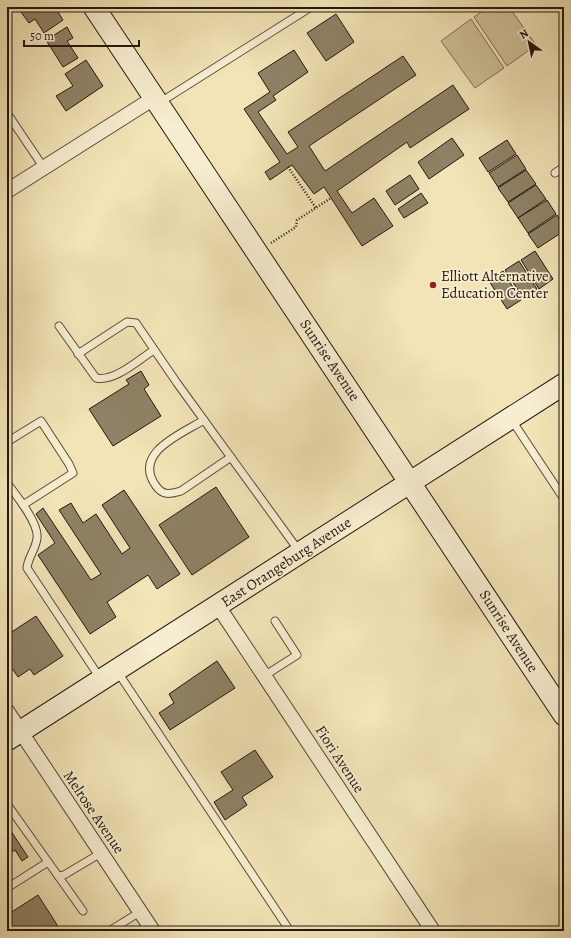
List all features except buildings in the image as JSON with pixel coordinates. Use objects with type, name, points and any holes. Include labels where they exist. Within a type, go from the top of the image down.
[{"type":"street","name":"Sunrise Avenue","points":[[94,7],[258,251],[564,714]]},
{"type":"street","points":[[7,191],[156,101]]},
{"type":"street","name":"East Orangeburg Avenue","points":[[14,735],[564,384]]},
{"type":"street","name":"Fiori Avenue","points":[[218,606],[433,931]]},
{"type":"street","name":"Melrose Avenue","points":[[7,711],[14,735],[101,853],[153,931]]},
{"type":"lane","points":[[156,101],[311,7]]},
{"type":"lane","points":[[7,113],[44,168]]},
{"type":"lane","points":[[555,173],[564,167]]},
{"type":"lane","points":[[78,354],[127,322],[136,323],[204,420],[301,552]]},
{"type":"lane","points":[[59,326],[96,378],[103,379],[117,374],[154,350]]},
{"type":"lane","points":[[511,418],[564,499]]},
{"type":"lane","points":[[204,420],[163,445],[151,459],[148,470],[151,479],[159,490],[165,494],[172,494],[181,491],[231,457]]},
{"type":"lane","points":[[7,442],[40,421],[69,464],[73,473],[23,505]]},
{"type":"lane","points":[[7,483],[23,505],[34,525],[38,537],[35,547],[28,559],[27,568],[109,675],[290,931]]},
{"type":"lane","points":[[264,676],[297,655],[275,621]]},
{"type":"lane","points":[[7,804],[83,911]]},
{"type":"lane","points":[[58,876],[64,875],[101,853]]},
{"type":"lane","points":[[7,888],[48,862]]},
{"type":"lane","points":[[112,930],[140,912]]},
{"type":"path","points":[[288,168],[316,208]]},
{"type":"path","points":[[258,251],[296,227],[297,220],[331,198]]},
{"type":"shaded area","points":[[488,7],[509,7],[536,45],[507,66],[474,17]]},
{"type":"shaded area","points":[[471,19],[504,68],[475,88],[441,41]]},
{"type":"place","name":"Elliott Alternative Education Center","points":[[433,285]]}]
